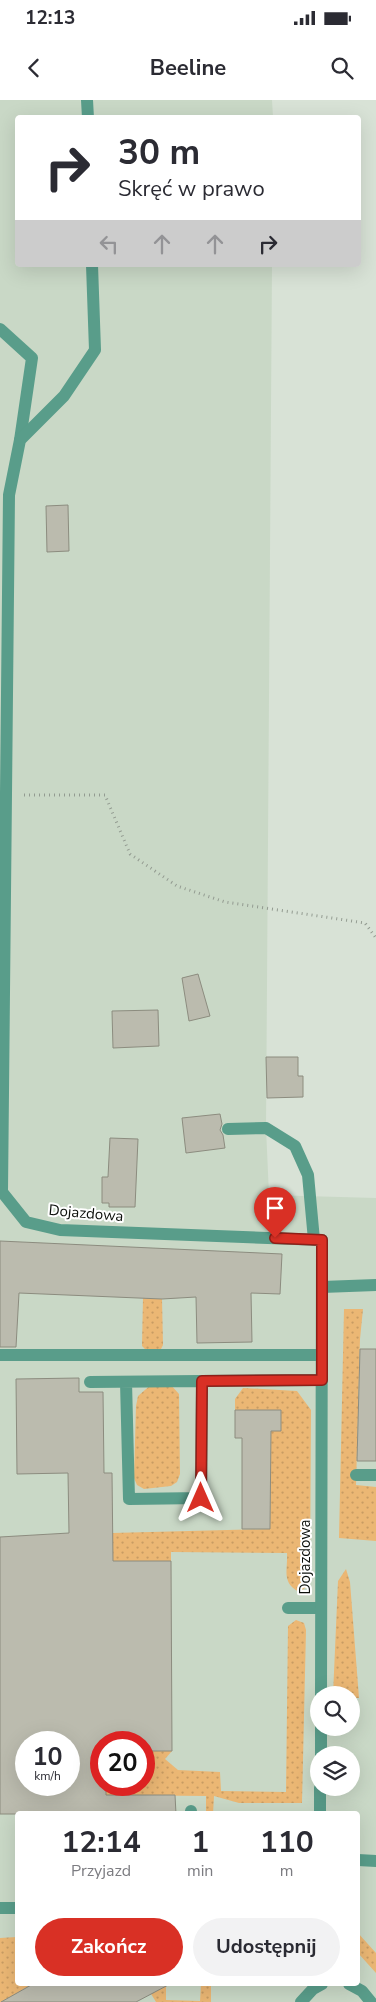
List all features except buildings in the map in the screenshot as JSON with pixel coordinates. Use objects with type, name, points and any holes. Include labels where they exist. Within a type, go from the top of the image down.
[{"type":"street","points":[[87,100],[88,115]]},
{"type":"street","points":[[20,440],[64,396],[95,350],[92,267]]},
{"type":"street","name":"Dojazdowa","points":[[0,329],[32,358],[20,440],[9,496],[2,1192],[26,1222],[60,1230],[322,1240],[321,1686]]},
{"type":"street","points":[[228,1128],[266,1128],[295,1146],[308,1175],[314,1240]]},
{"type":"street","points":[[322,1287],[376,1285]]},
{"type":"street","points":[[0,1355],[322,1355]]},
{"type":"street","points":[[90,1382],[322,1380]]},
{"type":"street","points":[[126,1382],[129,1499],[201,1498],[202,1381]]},
{"type":"street","points":[[356,1475],[376,1474]]},
{"type":"street","points":[[288,1608],[321,1608]]},
{"type":"street","points":[[320,1796],[320,1811]]},
{"type":"street","points":[[360,1860],[376,1860]]},
{"type":"street","points":[[0,1908],[15,1908]]},
{"type":"street","points":[[301,2002],[318,1986]]},
{"type":"street","points":[[352,1986],[362,1991],[371,2002]]},
{"type":"path","points":[[6,795],[105,795],[130,854],[177,886],[225,902],[365,923],[376,938]]},
{"type":"shaded area","points":[[0,100],[272,100],[273,115],[15,115],[15,267],[272,267],[266,1128],[269,1195],[376,1198],[376,2002],[0,2002]]},
{"type":"shaded area","points":[[143,1298],[162,1299],[163,1345],[159,1353],[149,1353],[142,1346]]},
{"type":"shaded area","points":[[344,1309],[363,1309],[360,1339],[356,1485],[376,1487],[376,1541],[339,1538]]},
{"type":"shaded area","points":[[153,1383],[170,1384],[179,1394],[180,1474],[177,1482],[171,1486],[144,1489],[137,1485],[134,1478],[136,1406],[138,1396]]},
{"type":"shaded area","points":[[243,1388],[297,1391],[311,1410],[310,1582],[299,1592],[293,1588],[287,1575],[287,1553],[171,1552],[171,1561],[112,1561],[112,1533],[270,1529],[271,1431],[281,1431],[281,1410],[235,1410],[235,1399]]},
{"type":"shaded area","points":[[346,1569],[350,1582],[358,1686],[333,1686],[338,1581]]},
{"type":"shaded area","points":[[296,1620],[304,1623],[306,1630],[302,1803],[239,1803],[214,1796],[213,1811],[206,1811],[206,1796],[155,1795],[155,1751],[172,1751],[165,1759],[178,1770],[220,1772],[221,1791],[286,1792],[288,1626]]},
{"type":"shaded area","points":[[360,1935],[376,1953],[376,1973],[360,1955]]},
{"type":"shaded area","points":[[15,1937],[15,1986],[29,1986],[22,1990],[28,2002],[0,2002],[0,1938]]},
{"type":"shaded area","points":[[146,1986],[166,1986],[166,2000],[200,2001],[201,1986],[211,1986],[211,2002],[156,2002]]},
{"type":"route","points":[[201,1498],[202,1381],[322,1380],[322,1240],[275,1238]]}]
